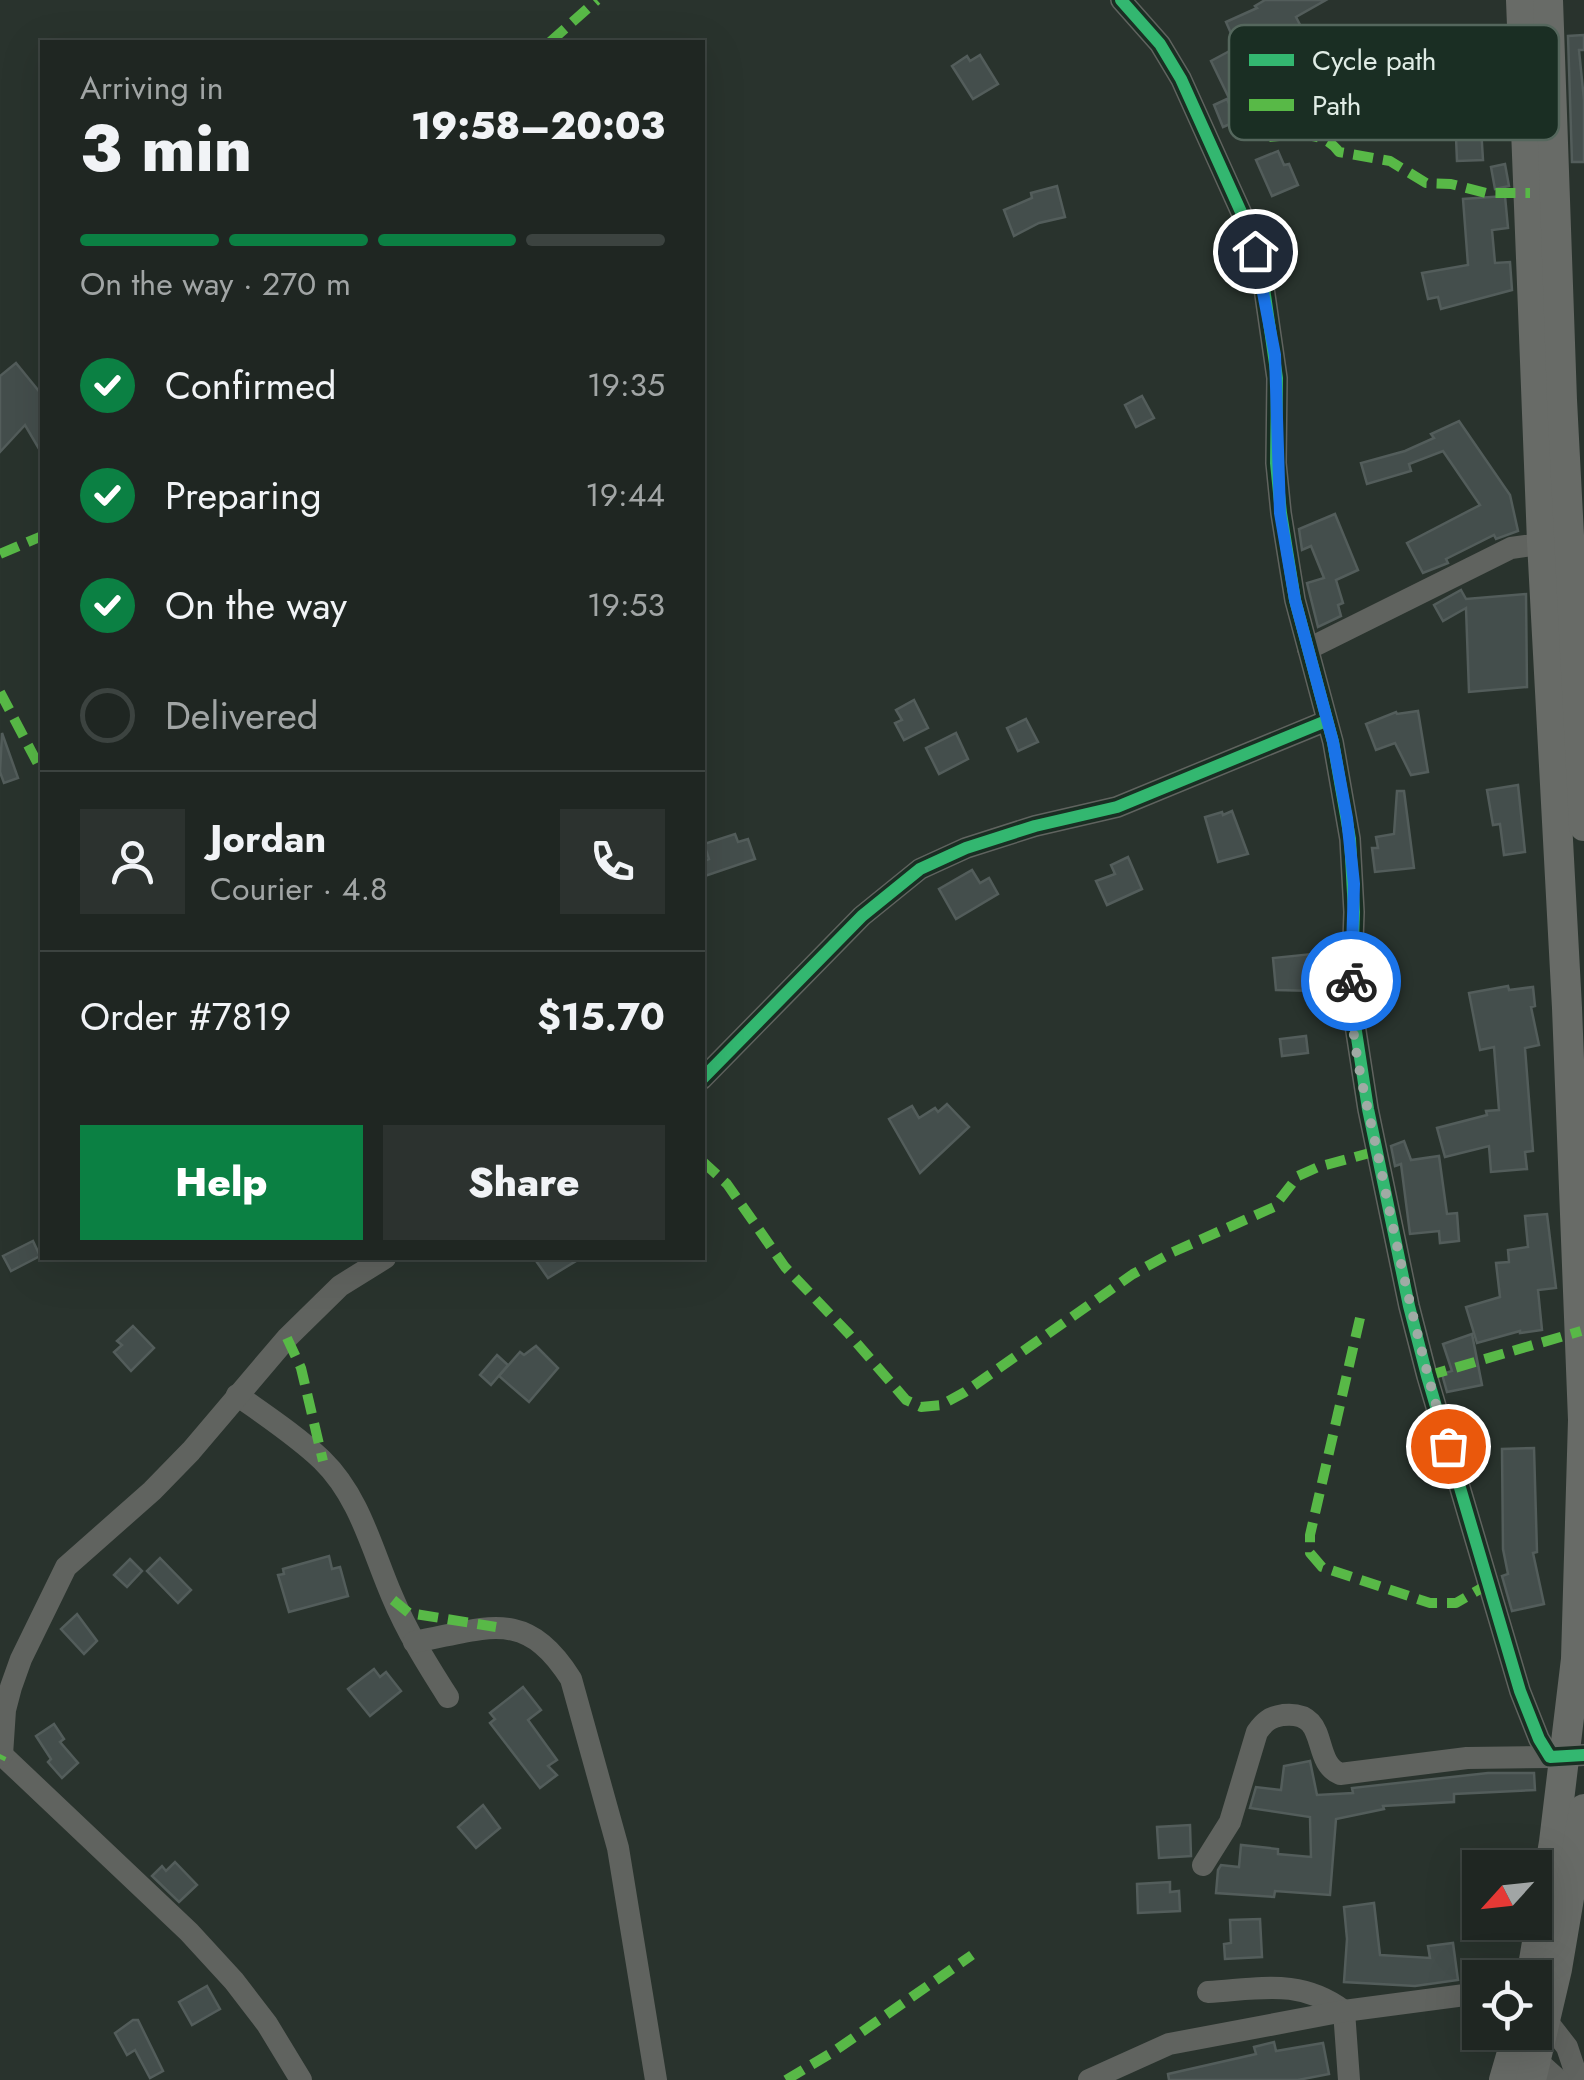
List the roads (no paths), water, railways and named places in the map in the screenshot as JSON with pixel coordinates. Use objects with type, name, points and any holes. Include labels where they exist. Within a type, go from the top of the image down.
[{"type":"main road","points":[[1521,0],[1524,25]]},
{"type":"main road","points":[[1547,25],[1548,0]]},
{"type":"main road","points":[[1536,140],[1573,396],[1555,542],[1584,826]]},
{"type":"main road","points":[[1534,1960],[1566,1756],[1581,1550],[1580,1231],[1564,949],[1555,542],[1541,192],[1543,140]]},
{"type":"main road","points":[[1552,1969],[1581,1855],[1584,1809]]},
{"type":"street","points":[[1121,0],[1160,44],[1181,78],[1222,164],[1255,251],[1275,355],[1280,513],[1295,600],[1344,797],[1352,869],[1351,999],[1368,1110],[1409,1306],[1515,1674],[1539,1739],[1566,1756]]},
{"type":"street","points":[[1308,649],[1511,548],[1555,542]]},
{"type":"street","points":[[705,1076],[862,916],[920,869],[983,842],[1118,807],[1326,721]]},
{"type":"street","points":[[301,2080],[267,2024],[189,1932],[1,1754],[6,1690],[66,1567],[152,1491],[287,1338],[340,1286],[382,1260]]},
{"type":"street","points":[[237,1395],[323,1461],[348,1495],[414,1642],[448,1697]]},
{"type":"street","points":[[414,1642],[496,1627],[520,1629],[556,1656],[570,1680],[618,1848],[656,2080]]},
{"type":"street","points":[[1203,1865],[1230,1822],[1257,1732],[1264,1722],[1276,1716],[1303,1716],[1312,1723],[1326,1762],[1340,1774],[1468,1758],[1566,1756]]},
{"type":"street","points":[[1208,1992],[1299,1989],[1322,1994],[1344,2011],[1350,2080]]},
{"type":"street","points":[[1089,2080],[1169,2044],[1344,2011],[1462,1995]]},
{"type":"street","points":[[1552,2026],[1568,2046],[1578,2080]]}]
